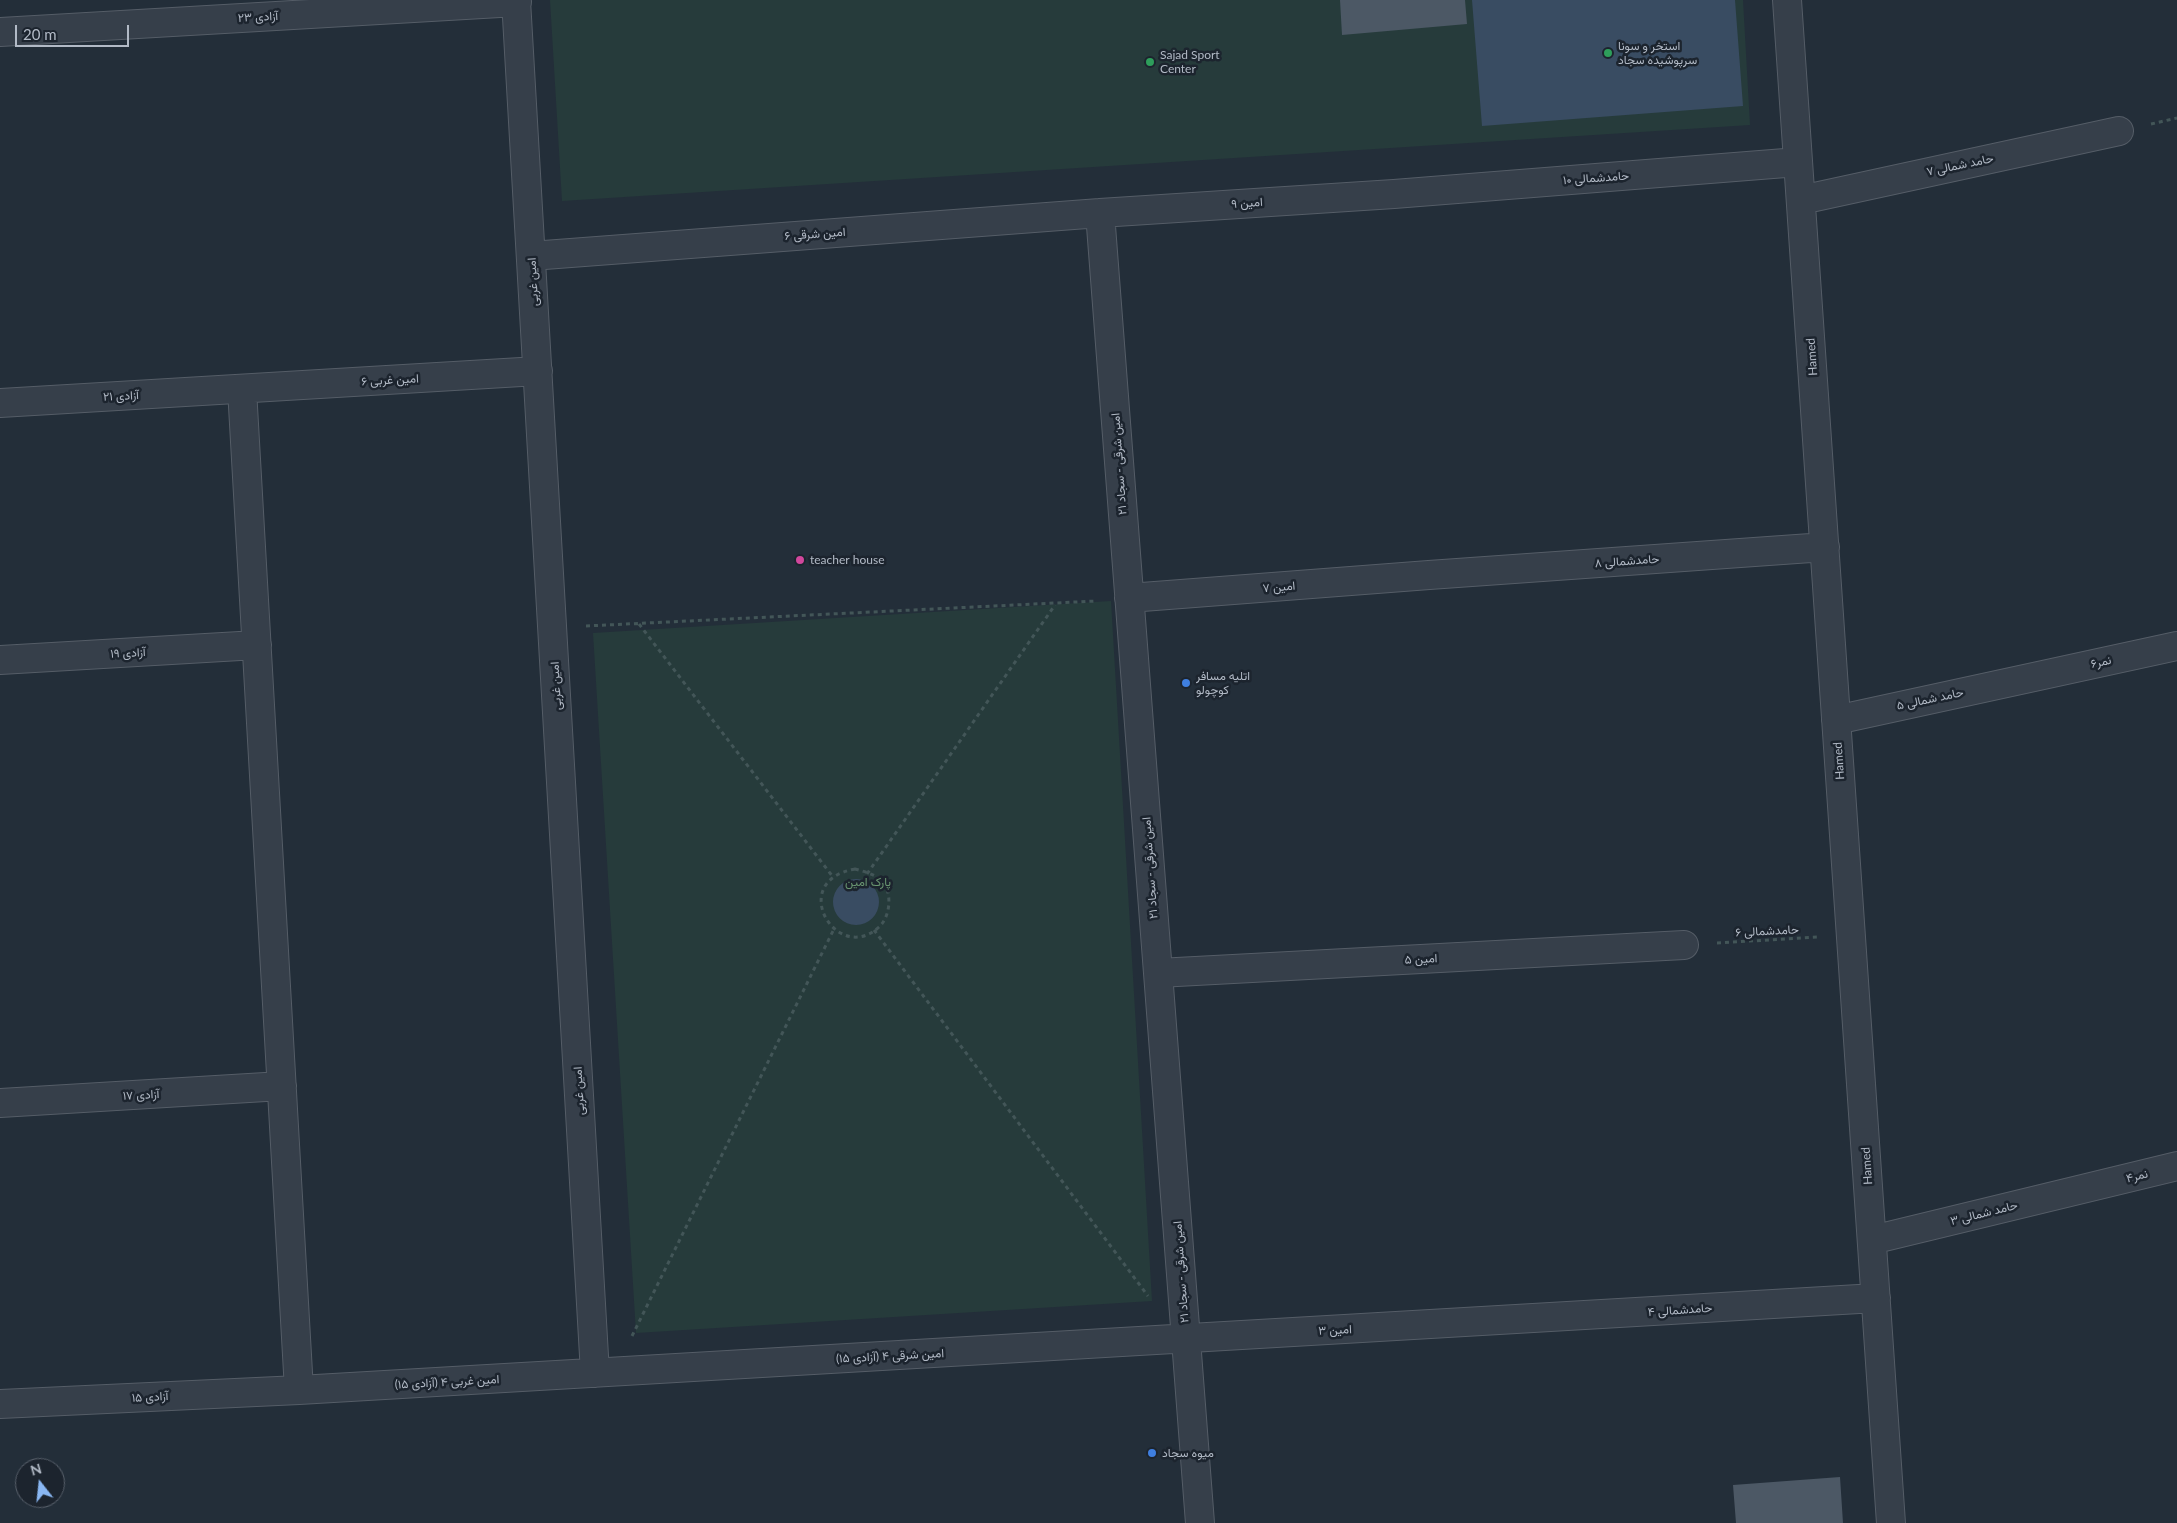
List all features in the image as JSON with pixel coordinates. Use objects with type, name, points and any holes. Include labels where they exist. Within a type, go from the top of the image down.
[{"type":"street","name":"Hamed","points":[[1787,0],[1891,1523]]},
{"type":"street","name":"آزادی ۲۳","points":[[0,32],[516,1]]},
{"type":"street","name":"امین غربی","points":[[516,1],[595,1373]]},
{"type":"street","name":"حامد شمالی ۷","points":[[1801,200],[2118,131]]},
{"type":"street","name":"حامدشمالی ۱۰","points":[[1394,194],[1798,162]]},
{"type":"street","name":"امین ۹","points":[[1100,212],[1394,194]]},
{"type":"street","name":"امین شرقی ۶","points":[[531,256],[1100,212]]},
{"type":"street","name":"امین شرقی - سجاد ۲۱","points":[[1100,212],[1200,1523]]},
{"type":"street","name":"امین غربی ۶","points":[[242,389],[538,371]]},
{"type":"street","name":"آزادی ۲۱","points":[[0,403],[242,389]]},
{"type":"street","points":[[242,389],[299,1390]]},
{"type":"street","name":"حامدشمالی ۸","points":[[1429,575],[1824,547]]},
{"type":"street","name":"امین ۷","points":[[1130,598],[1429,575]]},
{"type":"street","name":"۱۹ آزادی","points":[[0,660],[256,645]]},
{"type":"street","name":"نمر۶","points":[[2024,679],[2177,646]]},
{"type":"street","name":"حامد شمالی ۵","points":[[1836,720],[2024,679]]},
{"type":"street","name":"امین ۵","points":[[1158,973],[1684,945]]},
{"type":"street","name":"۱۷ آزادی","points":[[0,1103],[282,1086]]},
{"type":"street","name":"نمر۴","points":[[2097,1186],[2177,1166]]},
{"type":"street","name":"حامد شمالی ۳","points":[[1872,1240],[2097,1186]]},
{"type":"street","name":"حامدشمالی ۴","points":[[1484,1322],[1876,1298]]},
{"type":"street","name":"امین ۳","points":[[1186,1338],[1484,1322]]},
{"type":"street","name":"امین شرقی ۴ (آزادی ۱۵)","points":[[595,1373],[1186,1338]]},
{"type":"street","name":"امین غربی ۴ (آزادی ۱۵)","points":[[299,1390],[595,1373]]},
{"type":"street","name":"۱۵ آزادی","points":[[0,1404],[299,1390]]},
{"type":"path","points":[[552,628],[1056,604],[1130,598]]},
{"type":"path","points":[[867,874],[1056,604]]},
{"type":"path","points":[[639,624],[834,877]]},
{"type":"path","points":[[855,868],[880,878],[887,889],[890,902],[887,916],[880,927],[868,934],[856,937],[842,934],[834,929],[823,916],[820,903],[823,890],[834,877],[842,871],[855,868]]},
{"type":"path","points":[[595,1373],[636,1333],[834,929]]},
{"type":"path","points":[[874,930],[1152,1301],[1186,1338]]},
{"type":"path","name":"حامدشمالی ۶","points":[[1684,945],[1851,936]]},
{"type":"green space","name":"Sajad Sport Center","points":[[550,0],[1743,0],[1750,125],[562,201]]},
{"type":"green space","name":"پارک امین","points":[[1111,601],[1152,1301],[636,1333],[593,633]]},
{"type":"water","name":"استخر و سونا سرپوشیده سجاد","points":[[1472,0],[1735,0],[1743,106],[1482,126]]},
{"type":"water","points":[[856,879],[869,883],[875,889],[879,902],[875,915],[869,921],[856,925],[843,921],[837,915],[833,902],[837,889],[843,883]]},
{"type":"building","points":[[1340,0],[1465,0],[1467,24],[1342,35]]},
{"type":"building","points":[[1840,1477],[1843,1523],[1736,1523],[1733,1485]]},
{"type":"place","name":"استخر و سونا سرپوشیده سجاد","points":[[1608,53]]},
{"type":"place","name":"Sajad Sport Center","points":[[1150,62]]},
{"type":"place","name":"teacher house","points":[[800,560]]},
{"type":"place","name":"اتليه مسافر كوچولو","points":[[1186,683]]},
{"type":"place","name":"میوه سجاد","points":[[1152,1453]]}]
